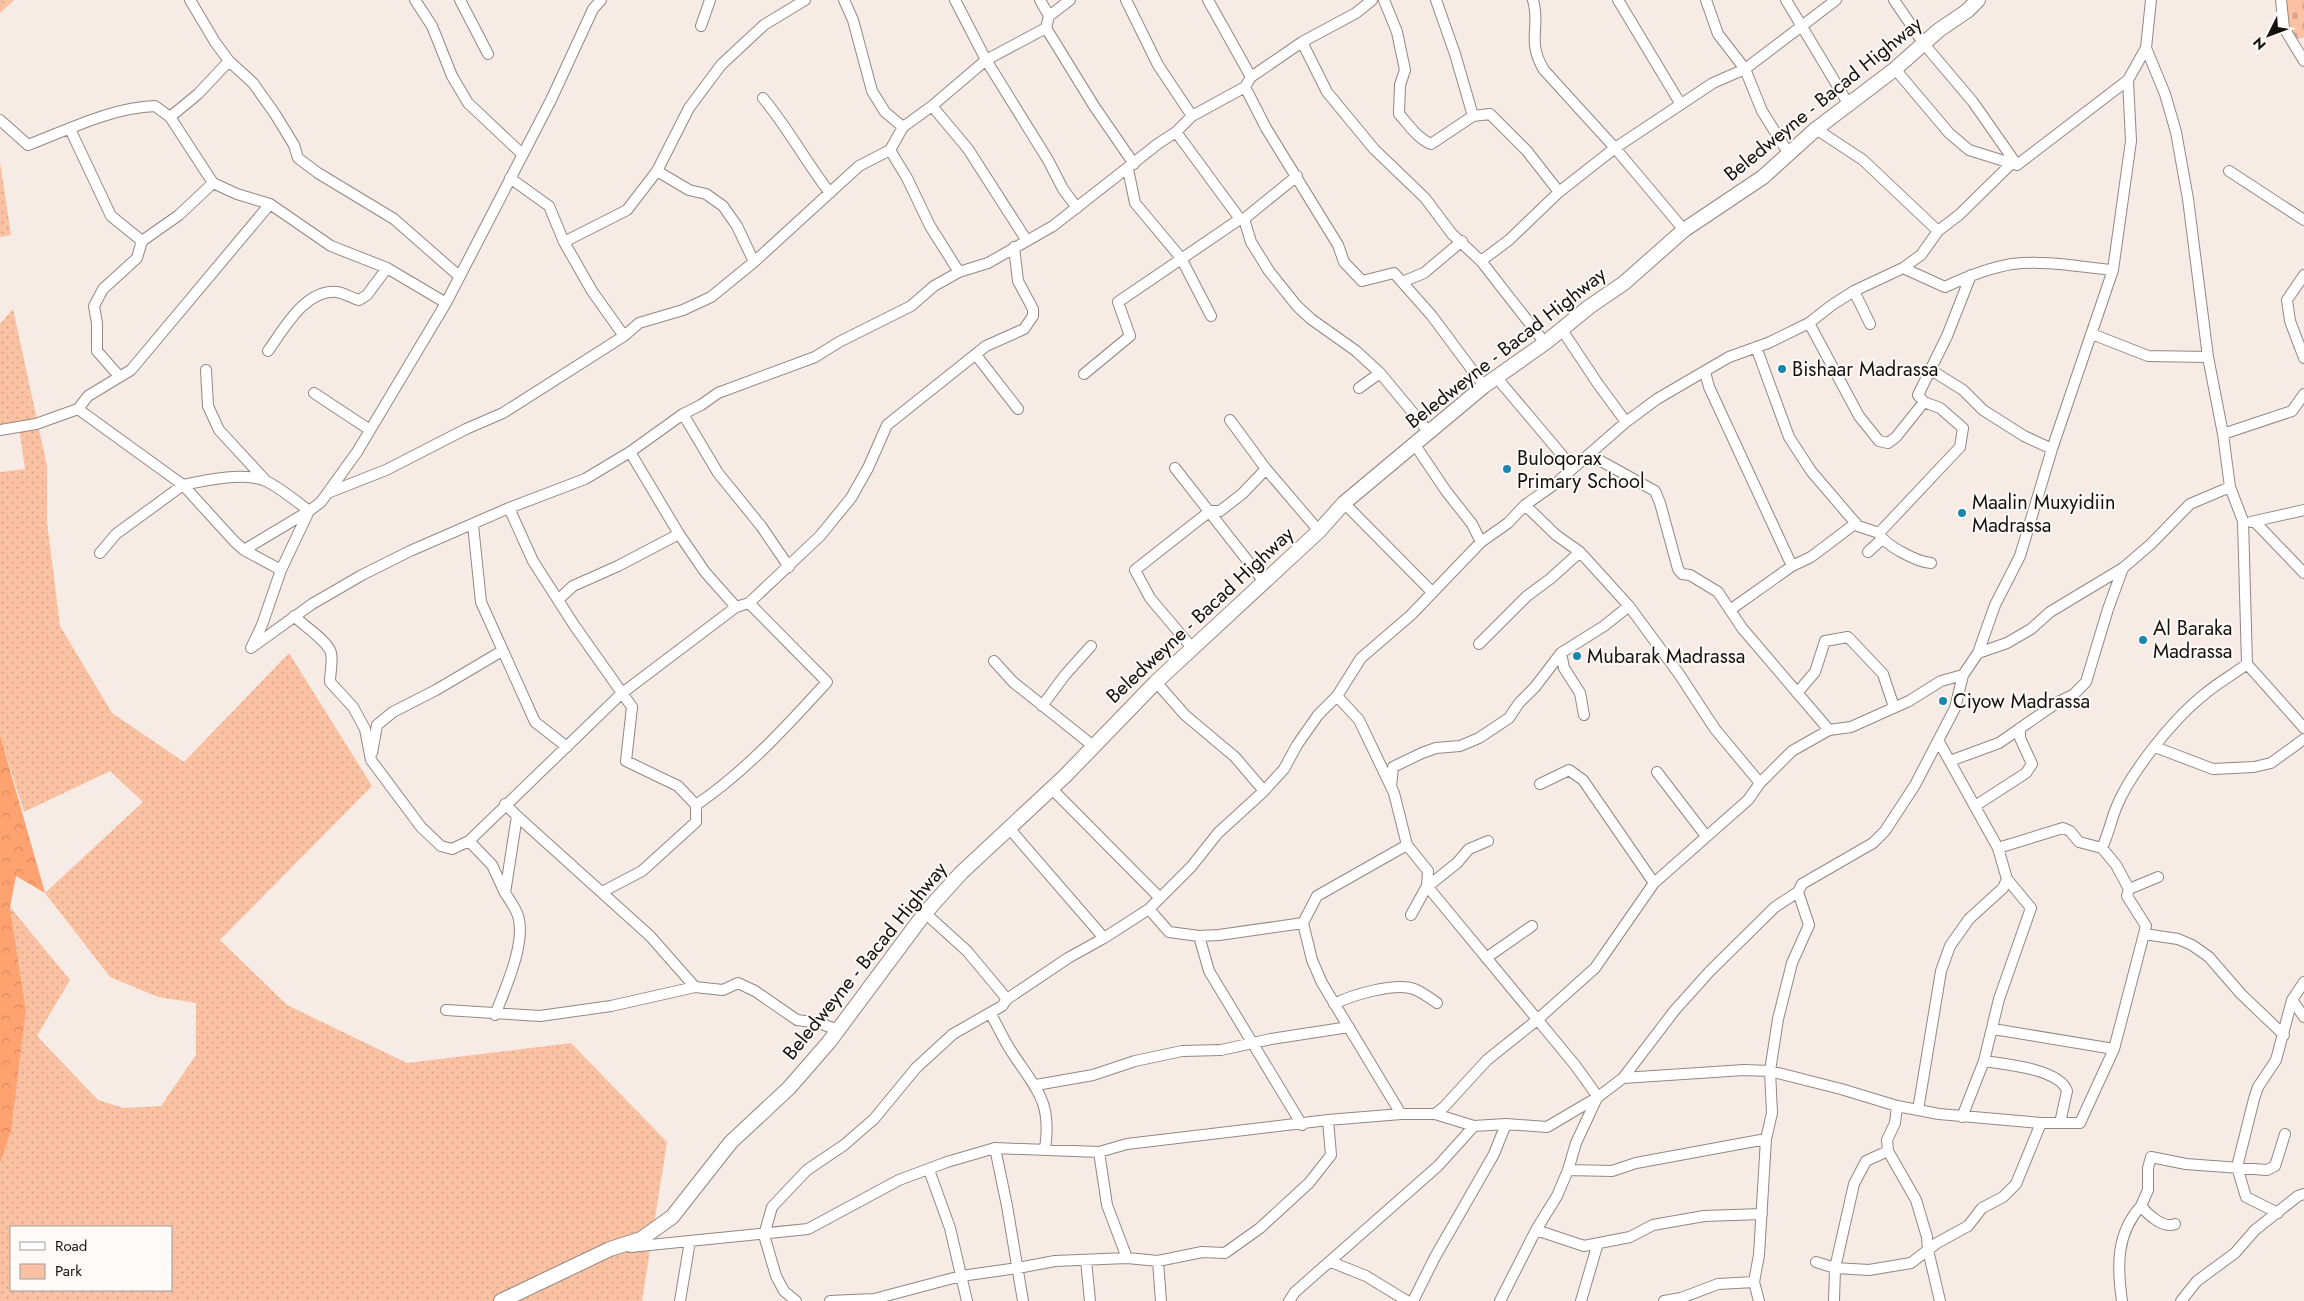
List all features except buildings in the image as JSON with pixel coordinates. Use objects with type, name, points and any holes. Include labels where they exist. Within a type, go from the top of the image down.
[{"type":"street","points":[[190,0],[206,28],[229,61],[253,83],[294,145],[298,158],[318,173],[394,219],[459,276]]},
{"type":"street","points":[[415,0],[432,26],[452,76],[468,103],[521,154]]},
{"type":"street","points":[[460,0],[488,54]]},
{"type":"street","points":[[244,550],[309,511],[330,492],[357,452],[446,303],[521,154],[551,100],[593,9],[601,0]]},
{"type":"street","points":[[701,26],[710,0]]},
{"type":"street","points":[[564,242],[628,210],[657,171],[689,108],[722,65],[764,25],[805,0]]},
{"type":"street","points":[[844,0],[853,20],[872,90],[885,112],[903,127]]},
{"type":"street","points":[[955,0],[986,60],[1048,160],[1063,189],[1077,208]]},
{"type":"street","points":[[1040,0],[1049,16]]},
{"type":"street","points":[[1070,0],[1049,16],[1046,28],[1131,166],[1135,203],[1181,258],[1211,316]]},
{"type":"street","points":[[1126,0],[1158,64],[1192,116]]},
{"type":"street","points":[[1208,0],[1252,77]]},
{"type":"street","points":[[309,511],[281,570],[262,625],[251,648],[294,616],[362,575],[509,508],[585,479],[630,452],[683,414],[702,405],[718,393],[815,357],[839,342],[911,306],[934,286],[959,272],[988,263],[1053,226],[1159,143],[1176,132],[1192,116],[1245,87],[1252,77],[1302,42],[1356,12],[1372,0]]},
{"type":"street","points":[[1384,0],[1397,32],[1405,70],[1400,85],[1399,114],[1423,141],[1431,144],[1473,116],[1490,114],[1539,164],[1559,192]]},
{"type":"street","points":[[1436,0],[1455,54],[1473,116]]},
{"type":"street","points":[[1533,0],[1535,22],[1534,45],[1537,60],[1684,230]]},
{"type":"street","points":[[1618,0],[1680,103]]},
{"type":"street","points":[[1706,0],[1718,34],[1745,69],[1762,111],[1788,154]]},
{"type":"street","points":[[1786,0],[1849,105]]},
{"type":"street","points":[[1481,260],[1509,240],[1559,192],[1615,148],[1680,103],[1713,83],[1745,69],[1836,0]]},
{"type":"street","points":[[1894,0],[1924,44],[1973,102],[2014,165]]},
{"type":"street","name":"Beledweyne - Bacad Highway","points":[[501,1301],[610,1249],[641,1239],[672,1217],[731,1142],[789,1088],[838,1030],[925,913],[961,873],[1051,788],[1156,682],[1266,583],[1319,531],[1344,503],[1484,386],[1545,343],[1589,307],[1624,283],[1684,230],[1763,177],[1816,129],[1895,69],[1939,30],[1967,11],[1978,0]]},
{"type":"street","points":[[796,1301],[784,1291],[776,1276],[764,1234],[772,1207],[789,1188],[808,1170],[844,1145],[874,1119],[916,1068],[953,1034],[1002,1006],[1007,999],[1068,958],[1104,938],[1149,909],[1218,833],[1264,791],[1284,769],[1318,715],[1337,696],[1361,658],[1411,615],[1481,542],[1508,523],[1525,505],[1555,484],[1572,467],[1590,455],[1626,422],[1658,399],[1729,357],[1756,347],[1809,322],[1832,304],[1854,291],[1903,268],[1922,255],[1938,231],[1959,215],[2014,165],[2128,80],[2146,48],[2152,0]]},
{"type":"street","points":[[2281,0],[2284,28],[2304,61]]},
{"type":"street","points":[[330,492],[386,470],[466,429],[503,413],[624,336],[639,323],[683,310],[711,297],[754,262],[859,166],[890,150],[903,127],[932,106],[986,60],[1046,28]]},
{"type":"street","points":[[1302,42],[1327,92],[1374,148],[1425,198],[1452,234],[1481,260],[1545,343]]},
{"type":"street","points":[[2146,48],[2165,94],[2176,132],[2188,199],[2208,358],[2223,434],[2230,487],[2243,521],[2248,664],[2304,728]]},
{"type":"street","points":[[170,117],[198,94],[229,61]]},
{"type":"street","points":[[1895,69],[1949,133],[1969,150],[2014,165]]},
{"type":"street","points":[[610,1249],[808,1229],[898,1180],[929,1170],[946,1162],[995,1148],[1045,1148],[1072,1152],[1099,1152],[1127,1144],[1302,1125],[1328,1120],[1401,1114],[1434,1114],[1474,1126],[1506,1124],[1547,1127],[1598,1097],[1623,1078],[1675,1010],[1710,971],[1775,907],[1798,892],[1802,884],[1873,843],[1885,831],[1915,785],[1939,742],[1955,708],[1963,675],[1978,653],[1995,605],[2020,556],[2052,449],[2113,270],[2131,141],[2128,80]]},
{"type":"street","points":[[1245,87],[1266,128],[1338,245],[1344,262],[1362,281],[1394,273],[1432,316],[1484,386]]},
{"type":"street","points":[[763,98],[781,120],[830,193]]},
{"type":"street","points":[[0,120],[28,145],[89,120],[135,107],[155,106],[170,117],[213,183],[237,194],[270,204],[331,246],[387,268],[446,303]]},
{"type":"street","points":[[932,106],[968,149],[1027,241]]},
{"type":"street","points":[[70,129],[111,216],[142,241]]},
{"type":"street","points":[[1816,129],[1863,160],[1938,231]]},
{"type":"street","points":[[1176,132],[1242,219],[1250,242],[1269,271],[1297,306],[1311,319],[1356,351],[1380,373],[1428,431]]},
{"type":"street","points":[[890,150],[907,178],[930,226],[959,272]]},
{"type":"street","points":[[657,171],[688,190],[706,194],[723,206],[737,226],[754,262]]},
{"type":"street","points":[[2229,171],[2304,220]]},
{"type":"street","points":[[1084,374],[1130,336],[1118,302],[1181,258],[1242,219],[1297,176]]},
{"type":"street","points":[[510,178],[549,206],[564,242],[592,291],[624,336]]},
{"type":"street","points":[[119,376],[98,352],[97,323],[94,306],[103,289],[138,258],[142,241],[179,215],[213,183]]},
{"type":"street","points":[[0,430],[36,424],[78,409],[88,396],[131,370],[270,204]]},
{"type":"street","points":[[1402,282],[1424,274],[1462,241]]},
{"type":"street","points":[[294,616],[311,632],[325,641],[331,654],[330,682],[353,706],[364,729],[371,760],[422,827],[441,846],[452,850],[469,841],[505,804],[621,694],[736,607],[749,603],[789,567],[820,536],[851,498],[868,468],[887,425],[940,380],[986,346],[1024,329],[1033,316],[1033,309],[1018,281],[1014,247]]},
{"type":"street","points":[[1903,268],[1945,287],[1971,275],[2011,264],[2037,263],[2113,270]]},
{"type":"street","points":[[268,351],[303,305],[324,293],[338,292],[359,300],[368,295],[387,268]]},
{"type":"street","points":[[1868,552],[1880,536],[1960,447],[1963,428],[1940,408],[1924,402],[1918,395],[1947,336],[1971,275]]},
{"type":"street","points":[[2304,275],[2287,300],[2290,321],[2304,358]]},
{"type":"street","points":[[1854,291],[1870,324]]},
{"type":"street","points":[[1809,322],[1860,416],[1879,441],[1888,443],[1896,437],[1924,402]]},
{"type":"street","points":[[1562,330],[1626,422]]},
{"type":"street","points":[[2092,334],[2148,356],[2208,358]]},
{"type":"street","points":[[1756,347],[1789,436],[1811,471],[1858,526],[1880,536],[1912,557],[1923,562],[1930,562]]},
{"type":"street","points":[[976,355],[1018,409]]},
{"type":"street","points":[[206,370],[208,406],[219,430],[266,481],[309,511]]},
{"type":"street","points":[[1930,370],[1962,390],[1983,410],[2024,436],[2052,449]]},
{"type":"street","points":[[1705,372],[1709,387],[1792,566]]},
{"type":"street","points":[[1359,388],[1380,373]]},
{"type":"street","points":[[1497,378],[1572,467]]},
{"type":"street","points":[[314,393],[370,430]]},
{"type":"street","points":[[2223,434],[2292,411],[2304,394]]},
{"type":"street","points":[[78,409],[183,485],[244,550],[281,570]]},
{"type":"street","points":[[683,414],[718,474],[761,526],[789,567]]},
{"type":"street","points":[[1230,420],[1266,469],[1319,531]]},
{"type":"street","points":[[1415,445],[1446,491],[1472,524],[1481,542]]},
{"type":"street","points":[[630,452],[679,534],[705,572],[736,607]]},
{"type":"street","points":[[1590,455],[1655,491],[1678,570],[1682,574],[1690,575],[1712,588],[1742,628],[1829,730]]},
{"type":"street","points":[[1175,468],[1266,583]]},
{"type":"street","points":[[1193,649],[1150,598],[1137,578],[1135,570],[1210,511],[1220,511],[1242,494],[1266,469]]},
{"type":"street","points":[[100,553],[116,534],[183,485],[210,478],[242,477],[266,481]]},
{"type":"street","points":[[1978,653],[2007,643],[2031,628],[2050,612],[2123,568],[2151,544],[2190,504],[2230,487]]},
{"type":"street","points":[[1344,503],[1432,592]]},
{"type":"street","points":[[1525,505],[1556,535],[1580,552],[1629,606],[1679,674],[1715,729],[1760,783]]},
{"type":"street","points":[[509,508],[533,561],[574,625],[632,707],[626,762],[678,786],[696,805],[696,822],[677,841],[642,871],[602,892]]},
{"type":"street","points":[[2243,521],[2255,522],[2304,510]]},
{"type":"street","points":[[2255,522],[2304,574]]},
{"type":"street","points":[[1730,610],[1792,566],[1811,557],[1856,523]]},
{"type":"street","points":[[473,525],[481,602],[535,722],[567,747]]},
{"type":"street","points":[[559,599],[573,586],[618,566],[679,534]]},
{"type":"street","points":[[1479,644],[1527,596],[1550,579],[1580,552]]},
{"type":"street","points":[[1950,761],[1999,743],[2058,702],[2073,695],[2086,682],[2123,568]]},
{"type":"street","points":[[696,805],[737,775],[784,729],[827,682],[749,603]]},
{"type":"street","points":[[1391,787],[1394,767],[1436,748],[1460,746],[1479,738],[1509,718],[1519,703],[1535,687],[1561,653],[1604,626],[1629,606]]},
{"type":"street","points":[[1798,693],[1815,672],[1825,641],[1848,637],[1883,674],[1894,707]]},
{"type":"street","points":[[1042,706],[1065,675],[1091,646]]},
{"type":"street","points":[[371,760],[377,725],[393,712],[436,690],[502,651]]},
{"type":"street","points":[[1561,653],[1564,668],[1580,693],[1584,715]]},
{"type":"street","points":[[994,662],[1013,682],[1092,745]]},
{"type":"street","points":[[2102,848],[2116,806],[2155,746],[2177,720],[2206,693],[2248,664]]},
{"type":"street","points":[[1434,1114],[1444,1107],[1487,1060],[1537,1020],[1595,968],[1654,883],[1748,800],[1760,783],[1792,751],[1829,730],[1851,727],[1909,701],[1941,681],[1963,675]]},
{"type":"street","points":[[1156,682],[1185,715],[1235,757],[1264,791]]},
{"type":"street","points":[[1337,696],[1359,720],[1391,787],[1407,845],[1428,871],[1427,887],[1575,1065],[1598,1097]]},
{"type":"street","points":[[1975,806],[2026,774],[2032,764],[2020,738],[2020,728]]},
{"type":"street","points":[[2155,746],[2213,768],[2254,767],[2271,763],[2304,739]]},
{"type":"street","points":[[1939,742],[1998,848],[2007,879],[2031,908],[1999,999],[1984,1061],[1962,1117]]},
{"type":"street","points":[[1540,784],[1569,770],[1583,780],[1654,883]]},
{"type":"street","points":[[1657,772],[1706,836]]},
{"type":"street","points":[[1051,788],[1159,897]]},
{"type":"street","points":[[505,804],[650,936],[695,987]]},
{"type":"street","points":[[505,893],[517,816]]},
{"type":"street","points":[[1008,827],[1104,938]]},
{"type":"street","points":[[1623,1078],[1744,1070],[1770,1071],[1918,1110],[1962,1117],[2041,1123],[2080,1123],[2114,1049],[2146,926],[2127,896],[2129,888],[2116,865],[2102,848],[2079,842],[2070,831],[2063,828],[1998,848]]},
{"type":"street","points":[[469,841],[492,865],[505,893],[518,914],[520,928],[514,963],[495,1015]]},
{"type":"street","points":[[1411,915],[1427,887],[1457,863],[1469,849],[1488,841]]},
{"type":"street","points":[[1401,1114],[1322,983],[1312,960],[1303,923],[1316,896],[1407,845]]},
{"type":"street","points":[[2129,888],[2158,877]]},
{"type":"street","points":[[1918,1110],[1941,971],[1950,946],[1969,919],[2003,888],[2007,879]]},
{"type":"street","points":[[1759,1301],[1754,1282],[1759,1255],[1766,1139],[1772,1113],[1770,1071],[1778,1019],[1792,963],[1809,925],[1798,892]]},
{"type":"street","points":[[1149,909],[1169,932],[1199,936],[1303,923]]},
{"type":"street","points":[[925,913],[967,951],[1007,999]]},
{"type":"street","points":[[1486,958],[1532,926]]},
{"type":"street","points":[[2144,934],[2178,939],[2192,945],[2208,957],[2240,994],[2284,1035]]},
{"type":"street","points":[[1199,936],[1208,972],[1253,1042],[1302,1125]]},
{"type":"street","points":[[2278,1213],[2246,1196],[2237,1167],[2258,1087],[2276,1060],[2292,1000],[2304,982]]},
{"type":"street","points":[[446,1010],[495,1015],[540,1016],[611,1006],[695,987],[723,990],[738,983],[755,990],[797,1020],[819,1023],[838,1030]]},
{"type":"street","points":[[1334,1004],[1351,995],[1398,987],[1413,988],[1437,1003]]},
{"type":"street","points":[[2292,1000],[2304,1017]]},
{"type":"street","points":[[990,1013],[1012,1052],[1036,1085],[1046,1110],[1048,1132],[1045,1148]]},
{"type":"street","points":[[1036,1085],[1093,1076],[1135,1061],[1182,1051],[1221,1050],[1253,1042],[1349,1028]]},
{"type":"street","points":[[1993,1029],[2114,1049]]},
{"type":"street","points":[[1984,1061],[2020,1066],[2045,1074],[2063,1084],[2068,1091],[2060,1123]]},
{"type":"street","points":[[1500,1301],[1536,1230],[1556,1196],[1568,1170],[1576,1143],[1598,1097]]},
{"type":"street","points":[[1897,1106],[1895,1123],[1887,1140],[1888,1151],[1916,1200],[1927,1237],[1928,1250],[1940,1301]]},
{"type":"street","points":[[830,1301],[874,1299],[961,1276],[1018,1268],[1055,1260],[1127,1258],[1158,1261],[1202,1252],[1225,1253],[1260,1228],[1309,1183],[1331,1155],[1328,1120]]},
{"type":"street","points":[[1816,1262],[1835,1268],[1869,1270],[1911,1263],[1937,1243],[1968,1226],[1982,1208],[2003,1197],[2016,1184],[2041,1123]]},
{"type":"street","points":[[1413,1301],[1435,1257],[1494,1154],[1506,1124]]},
{"type":"street","points":[[1289,1301],[1296,1292],[1438,1166],[1474,1126]]},
{"type":"street","points":[[2122,1301],[2118,1260],[2124,1230],[2141,1206],[2148,1190],[2148,1168],[2152,1158],[2186,1164],[2272,1169],[2285,1134]]},
{"type":"street","points":[[1568,1170],[1612,1171],[1636,1163],[1766,1139]]},
{"type":"street","points":[[995,1148],[1023,1301]]},
{"type":"street","points":[[1834,1301],[1835,1268],[1854,1184],[1866,1161],[1888,1151]]},
{"type":"street","points":[[1099,1152],[1107,1205],[1127,1258]]},
{"type":"street","points":[[929,1170],[950,1228],[967,1301]]},
{"type":"street","points":[[2180,1301],[2197,1281],[2235,1252],[2255,1230],[2298,1196],[2304,1194]]},
{"type":"street","points":[[2141,1206],[2157,1220],[2169,1226],[2176,1224]]},
{"type":"street","points":[[1536,1230],[1584,1246],[1630,1237],[1653,1225],[1704,1216],[1762,1214]]},
{"type":"street","points":[[680,1301],[690,1241]]},
{"type":"street","points":[[1581,1301],[1598,1243]]},
{"type":"street","points":[[1086,1260],[1090,1301]]},
{"type":"street","points":[[1158,1261],[1162,1301]]},
{"type":"street","points":[[1331,1262],[1366,1276],[1407,1301]]},
{"type":"street","points":[[1664,1301],[1681,1298],[1718,1284],[1754,1282]]},
{"type":"green space","points":[[0,0],[14,0],[0,13]]},
{"type":"green space","points":[[2284,0],[2304,0],[2304,38],[2291,40]]},
{"type":"green space","points":[[0,162],[11,235],[0,237]]},
{"type":"green space","points":[[13,309],[47,466],[47,522],[60,626],[112,713],[184,762],[289,653],[372,786],[220,940],[287,1005],[407,1063],[571,1043],[667,1142],[642,1301],[0,1301],[0,1163],[11,1132],[26,1011],[10,907],[70,980],[37,1036],[98,1100],[124,1108],[161,1106],[196,1055],[196,1003],[158,997],[110,977],[45,893],[143,802],[110,771],[24,812],[0,735],[0,472],[25,469],[19,428],[0,427],[0,324]]},
{"type":"green space","points":[[0,735],[45,893],[16,876],[10,907],[26,1011],[11,1132],[0,1163]]},
{"type":"place","name":"Bishaar Madrassa","points":[[1782,369]]},
{"type":"place","name":"Buloqorax Primary School","points":[[1507,469]]},
{"type":"place","name":"Maalin Muxyidiin Madrassa","points":[[1962,513]]},
{"type":"place","name":"Al Baraka Madrassa","points":[[2143,640]]},
{"type":"place","name":"Mubarak Madrassa","points":[[1577,656]]},
{"type":"place","name":"Ciyow Madrassa","points":[[1943,701]]}]
